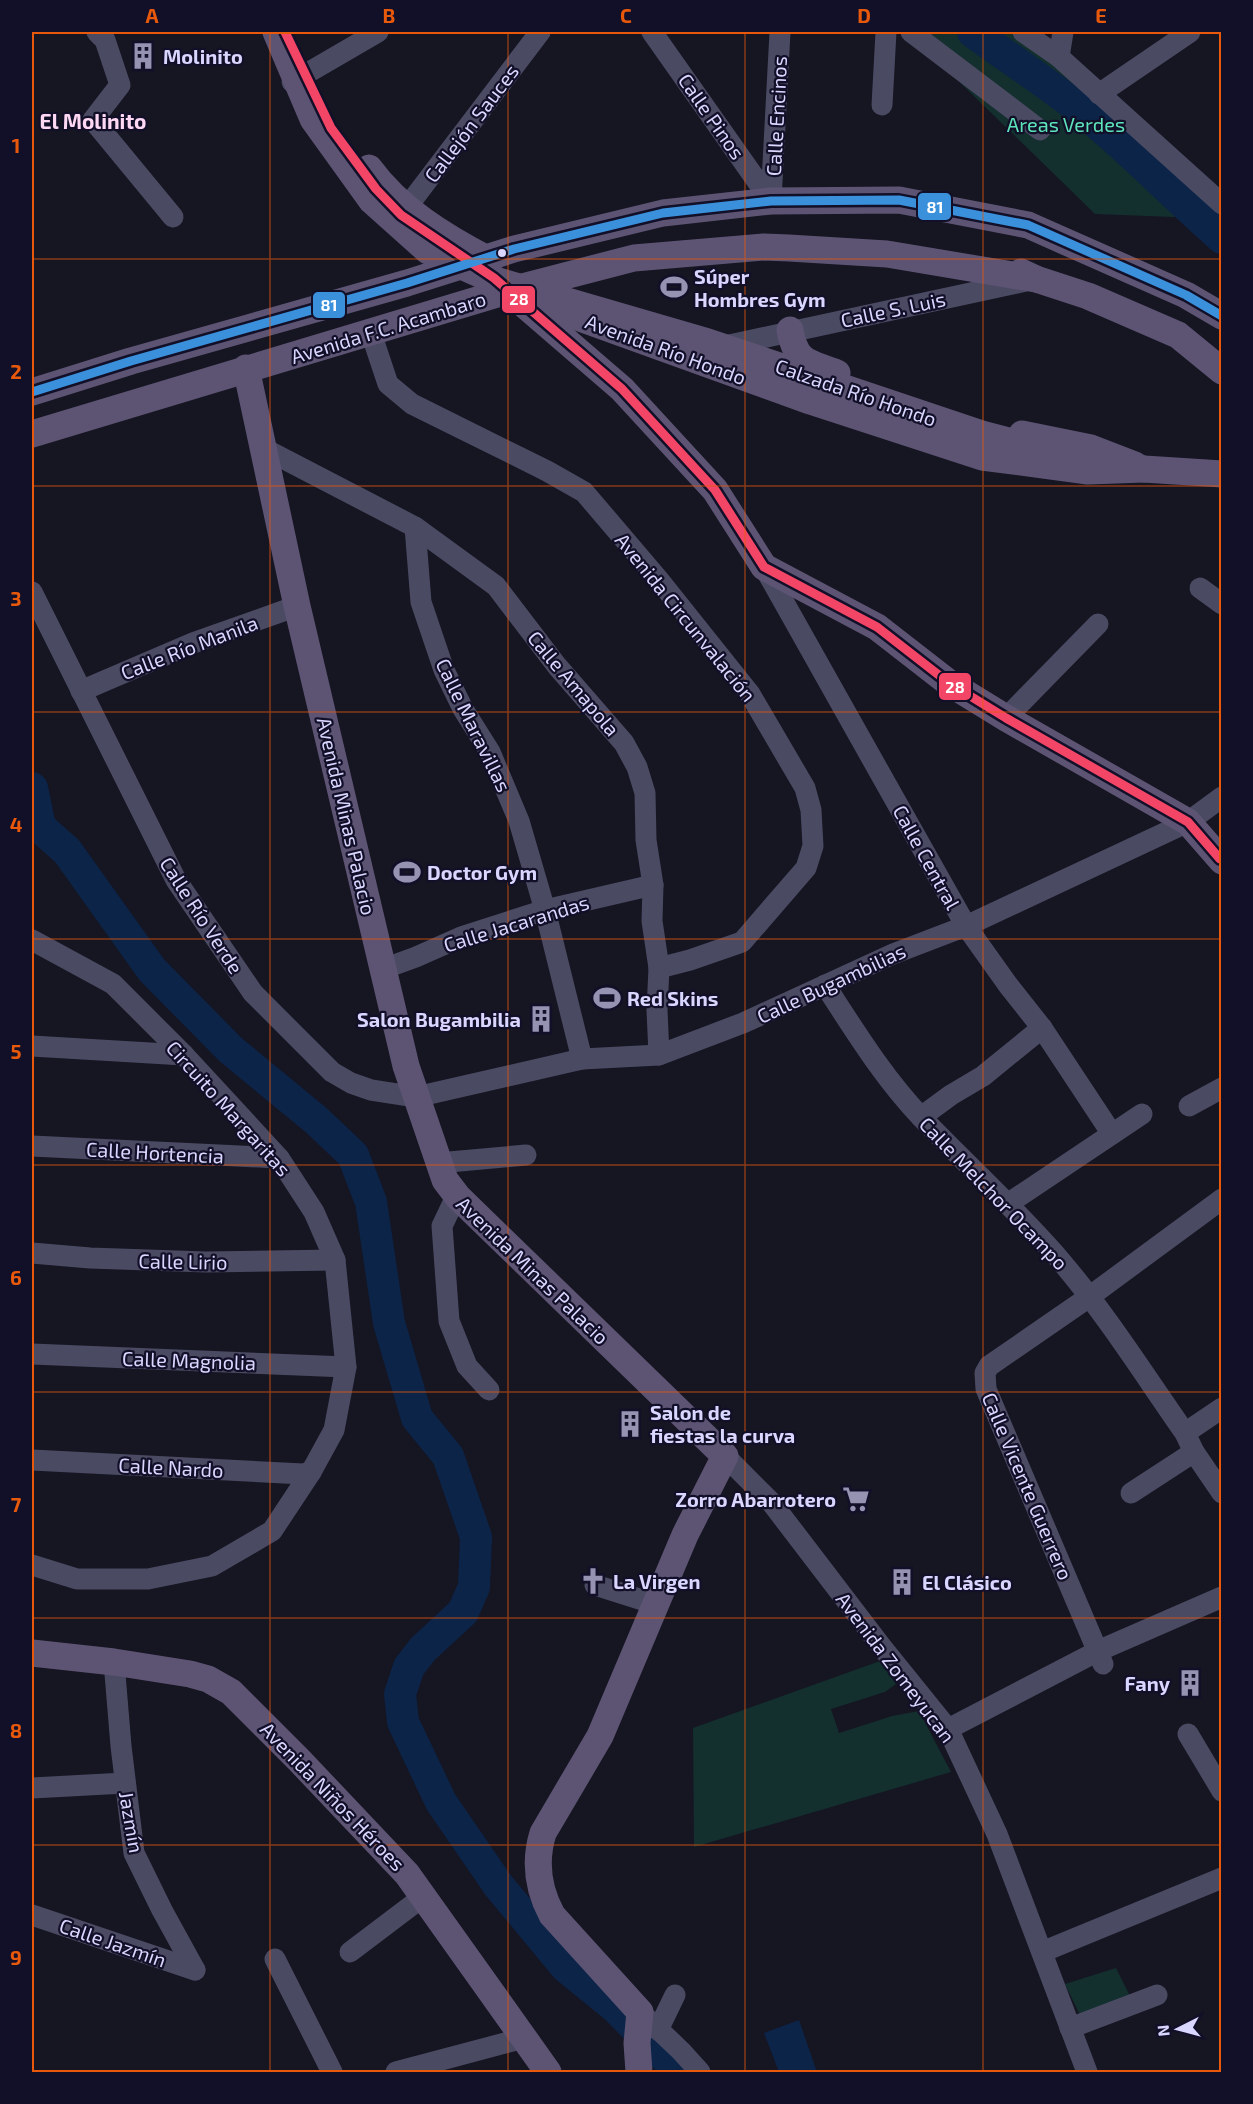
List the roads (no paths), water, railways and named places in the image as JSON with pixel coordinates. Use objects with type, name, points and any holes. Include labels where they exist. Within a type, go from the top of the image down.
[{"type":"main road","points":[[268,32],[331,128],[376,189],[401,215],[478,283],[507,291],[622,389],[715,490],[764,567],[877,627],[949,683],[1188,822],[1221,861]]},
{"type":"main road","name":"Calzada Río Hondo","points":[[276,32],[313,119],[372,201],[428,251],[488,278],[708,342],[982,435],[1050,452],[1144,469],[1221,474]]},
{"type":"main road","points":[[285,32],[316,136],[364,201],[392,229],[461,266]]},
{"type":"main road","name":"Avenida F.C. Acambaro","points":[[292,32],[328,110],[384,188],[442,235],[496,264],[527,270],[569,268],[700,241],[801,237],[892,243],[1009,266],[1036,279],[1088,296],[1178,335],[1221,371]]},
{"type":"main road","name":"Avenida F.C. Acambaro","points":[[32,392],[514,249],[663,213],[771,201],[899,200],[1028,225],[1186,295],[1221,316]]},
{"type":"main road","name":"Avenida F.C. Acambaro","points":[[32,434],[507,291],[634,258],[764,247],[887,254],[1036,279]]},
{"type":"main road","name":"Avenida Río Hondo","points":[[507,291],[810,401],[982,457],[1088,471],[1144,469]]},
{"type":"main road","points":[[790,330],[779,349],[779,368],[787,383],[810,401]]},
{"type":"main road","points":[[790,330],[792,345],[797,354],[806,362],[945,414],[998,430],[1091,448],[1144,469]]},
{"type":"main road","name":"Avenida Minas Palacio","points":[[246,368],[297,606],[346,806],[382,969],[406,1066],[445,1180],[458,1197],[725,1456]]},
{"type":"main road","points":[[639,2073],[643,2029],[552,1915],[542,1891],[538,1851],[543,1833],[600,1736],[685,1535],[725,1456]]},
{"type":"main road","name":"Avenida Niños Héroes","points":[[32,1653],[114,1662],[190,1674],[224,1687],[377,1840],[424,1896],[548,2073]]},
{"type":"street","points":[[97,32],[105,40],[120,85],[93,120],[173,217]]},
{"type":"street","points":[[298,78],[378,32]]},
{"type":"street","name":"Callejón Sauces","points":[[401,215],[540,32]]},
{"type":"street","name":"Calle Pinos","points":[[652,32],[771,201]]},
{"type":"street","name":"Calle Encinos","points":[[771,201],[780,32]]},
{"type":"street","points":[[882,105],[886,32]]},
{"type":"street","points":[[911,32],[1040,130]]},
{"type":"street","points":[[1023,32],[1059,57],[1221,204]]},
{"type":"street","points":[[1059,57],[1063,32]]},
{"type":"street","points":[[1099,94],[1190,32]]},
{"type":"street","name":"Calle S. Luis","points":[[681,355],[1036,279]]},
{"type":"street","name":"Avenida Circunvalación","points":[[372,333],[388,384],[412,404],[547,471],[584,492],[659,580],[750,694],[805,788],[811,810],[813,846],[806,868],[742,942],[659,968]]},
{"type":"street","name":"Calle Amapola","points":[[263,448],[415,527],[496,586],[557,666],[624,743],[637,767],[645,794],[646,840],[653,885],[652,921],[659,968],[657,1010],[659,1055]]},
{"type":"street","name":"Calle Maravillas","points":[[415,527],[422,602],[444,670],[490,752],[519,822],[545,910],[582,1059]]},
{"type":"street","name":"Calle Central","points":[[764,567],[966,926],[1042,1028],[1112,1134]]},
{"type":"street","points":[[1200,588],[1221,603]]},
{"type":"street","name":"Calle Río Verde","points":[[32,592],[176,880],[253,993],[332,1072],[351,1083],[371,1090],[416,1097]]},
{"type":"street","name":"Calle Río Manila","points":[[81,690],[193,643],[297,606]]},
{"type":"street","points":[[1006,718],[1098,624]]},
{"type":"street","name":"Calle Bugambilias","points":[[416,1097],[582,1059],[659,1055],[743,1023],[930,938],[966,926],[1188,822],[1221,797]]},
{"type":"street","name":"Calle Jacarandas","points":[[382,969],[461,937],[545,910],[653,885]]},
{"type":"street","name":"Circuito Margaritas","points":[[32,940],[113,984],[184,1055],[279,1158],[314,1212],[335,1260],[346,1367],[334,1430],[311,1472],[272,1531],[212,1566],[148,1579],[77,1579],[32,1565]]},
{"type":"street","name":"Calle Melchor Ocampo","points":[[825,985],[877,1065],[921,1117],[1009,1203],[1061,1261],[1089,1297],[1190,1443],[1221,1493]]},
{"type":"street","points":[[921,1117],[951,1095],[983,1076],[1042,1028]]},
{"type":"street","points":[[32,1046],[184,1055]]},
{"type":"street","points":[[1190,1106],[1221,1088]]},
{"type":"street","points":[[1009,1203],[1142,1114]]},
{"type":"street","name":"Calle Hortencia","points":[[32,1146],[279,1158]]},
{"type":"street","points":[[438,1163],[526,1155]]},
{"type":"street","points":[[458,1197],[442,1226],[449,1321],[467,1366],[489,1390]]},
{"type":"street","name":"Calle Vicente Guerrero","points":[[1101,1657],[984,1381],[985,1373],[989,1366],[1089,1297],[1221,1199]]},
{"type":"street","name":"Calle Lirio","points":[[32,1253],[206,1263],[335,1260]]},
{"type":"street","name":"Calle Magnolia","points":[[32,1354],[346,1367]]},
{"type":"street","points":[[1131,1493],[1190,1443],[1221,1408]]},
{"type":"street","name":"Avenida Zomeyucan","points":[[725,1456],[771,1502],[948,1729],[997,1834],[1087,2073]]},
{"type":"street","name":"Calle Nardo","points":[[32,1460],[303,1474],[311,1472]]},
{"type":"street","points":[[595,1585],[655,1604]]},
{"type":"street","points":[[948,1729],[1221,1597]]},
{"type":"street","name":"Jazmín","points":[[114,1662],[134,1853],[195,1970]]},
{"type":"street","points":[[1188,1734],[1221,1791]]},
{"type":"street","points":[[32,1788],[125,1783]]},
{"type":"street","points":[[1042,1952],[1221,1878]]},
{"type":"street","points":[[350,1952],[424,1896]]},
{"type":"street","name":"Calle Jazmín","points":[[32,1915],[195,1970]]},
{"type":"street","points":[[275,1959],[332,2073]]},
{"type":"street","points":[[675,1995],[643,2029],[700,2073]]},
{"type":"street","points":[[1070,2028],[1158,1995]]},
{"type":"street","points":[[396,2073],[524,2038]]},
{"type":"water","points":[[799,2020],[817,2072],[779,2072],[764,2033]]},
{"type":"waterway","points":[[973,32],[1092,119],[1222,238]]},
{"type":"waterway","points":[[32,788],[40,827],[67,851],[152,970],[231,1050],[316,1120],[353,1155],[371,1202],[389,1323],[417,1418],[448,1456],[476,1537],[474,1587],[463,1612],[423,1649],[409,1667],[400,1694],[403,1722],[441,1802],[498,1885],[566,1967],[614,2006],[680,2072]]},
{"type":"place","name":"Molinito","points":[[143,56]]},
{"type":"place","name":"Súper Hombres Gym","points":[[674,287]]},
{"type":"place","name":"Doctor Gym","points":[[407,872]]},
{"type":"place","name":"Red Skins","points":[[607,998]]},
{"type":"place","name":"Salon Bugambilia","points":[[541,1019]]},
{"type":"place","name":"Salon de fiestas la curva","points":[[630,1424]]},
{"type":"place","name":"Zorro Abarrotero","points":[[856,1499]]},
{"type":"place","name":"La Virgen","points":[[593,1581]]},
{"type":"place","name":"El Clásico","points":[[902,1582]]},
{"type":"place","name":"Fany","points":[[1190,1683]]},
{"type":"district","name":"El Molinito","points":[[93,120]]},
{"type":"park label","name":"Areas Verdes","points":[[1066,124]]}]
